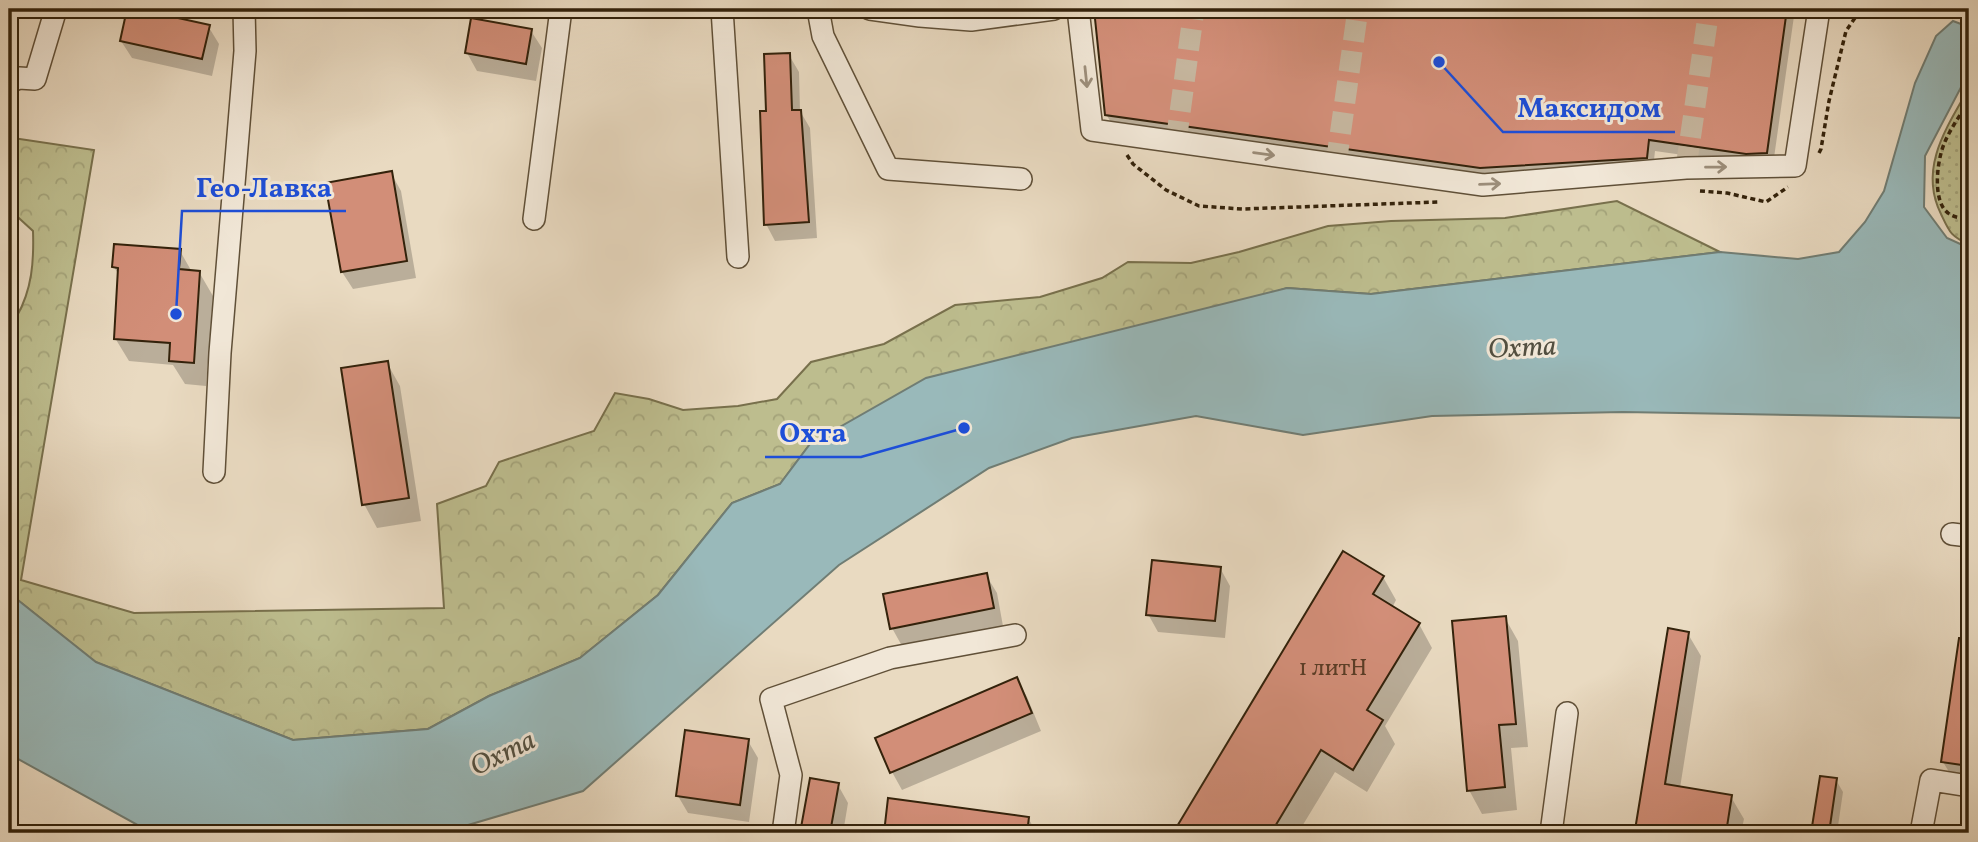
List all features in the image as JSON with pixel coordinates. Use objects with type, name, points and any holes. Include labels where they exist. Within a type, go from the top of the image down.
[{"type":"lane","points":[[9,82],[19,78],[35,79],[56,9]]},
{"type":"lane","points":[[214,472],[220,353],[245,51],[244,9]]},
{"type":"lane","points":[[534,219],[561,9]]},
{"type":"lane","points":[[722,9],[738,257]]},
{"type":"lane","points":[[818,9],[822,36],[888,169],[1021,178]]},
{"type":"lane","points":[[870,9],[971,20],[1054,9]]},
{"type":"lane","points":[[1078,9],[1092,130],[1483,185],[1686,168],[1795,166],[1819,9]]},
{"type":"lane","points":[[783,833],[791,775],[771,699],[890,658],[1015,635]]},
{"type":"lane","points":[[1551,833],[1567,713]]},
{"type":"lane","points":[[1921,833],[1931,780],[1969,786]]},
{"type":"path","points":[[1969,100],[1944,144],[1939,162],[1938,193],[1946,212],[1956,217],[1969,218]]},
{"type":"path","points":[[9,265],[9,309]]},
{"type":"green space","points":[[1969,88],[1969,245],[1954,236],[1946,225],[1935,197],[1933,180],[1938,148]]},
{"type":"green space","points":[[13,138],[94,150],[21,580],[134,613],[444,608],[437,504],[486,486],[499,462],[594,431],[615,393],[649,399],[683,410],[738,406],[777,399],[811,362],[884,344],[955,305],[1040,297],[1102,278],[1128,262],[1191,263],[1328,226],[1391,221],[1505,218],[1617,201],[1720,252],[1371,294],[1287,288],[810,444],[780,484],[732,503],[658,595],[580,658],[489,696],[428,729],[293,740],[95,662],[9,593],[9,315],[17,316],[26,296],[31,275],[33,242],[33,231],[9,209],[9,162]]},
{"type":"water","points":[[1953,21],[1969,27],[1969,72],[1925,156],[1924,207],[1947,238],[1969,248],[1969,418],[1623,412],[1432,416],[1303,435],[1196,416],[1072,438],[989,468],[839,565],[583,791],[441,833],[152,833],[9,754],[9,593],[96,662],[293,740],[428,729],[489,696],[580,658],[658,595],[732,503],[780,484],[810,444],[926,378],[1287,288],[1371,294],[1720,252],[1798,259],[1839,252],[1865,222],[1884,191],[1915,83],[1936,36]]},
{"type":"building","points":[[127,9],[210,25],[202,59],[120,41]]},
{"type":"building","points":[[1094,9],[1787,9],[1767,153],[1746,154],[1649,140],[1647,158],[1480,168],[1105,115]]},
{"type":"building","points":[[471,18],[532,29],[526,64],[465,53]]},
{"type":"building","points":[[790,53],[792,110],[801,110],[809,222],[764,225],[760,111],[766,111],[764,54]]},
{"type":"building","points":[[392,171],[407,261],[341,272],[325,183]]},
{"type":"building","points":[[114,244],[181,249],[179,269],[200,271],[194,363],[169,361],[170,343],[114,339],[118,268],[112,267]]},
{"type":"building","points":[[388,361],[409,498],[362,505],[341,368]]},
{"type":"building","points":[[1343,551],[1384,576],[1373,594],[1420,623],[1367,710],[1383,720],[1353,770],[1321,750],[1271,833],[1173,833]]},
{"type":"building","points":[[1152,560],[1221,567],[1215,621],[1146,615]]},
{"type":"building","points":[[987,573],[994,608],[890,629],[883,594]]},
{"type":"building","points":[[1506,616],[1516,724],[1499,725],[1505,787],[1467,791],[1452,621]]},
{"type":"building","points":[[1668,628],[1689,632],[1665,784],[1732,795],[1726,833],[1655,833],[1635,830]]},
{"type":"building","points":[[1959,638],[1969,639],[1969,766],[1941,762]]},
{"type":"building","points":[[1017,677],[1032,713],[890,773],[875,738]]},
{"type":"building","points":[[685,730],[749,739],[740,805],[676,796]]},
{"type":"building","points":[[1820,776],[1837,778],[1829,833],[1811,833]]},
{"type":"building","points":[[810,778],[839,783],[830,833],[800,833]]},
{"type":"building","points":[[888,798],[1029,817],[1027,833],[884,833]]},
{"type":"tunnel","points":[[1176,142],[1194,9]]},
{"type":"tunnel","points":[[1336,164],[1358,9]]},
{"type":"tunnel","points":[[1686,168],[1709,9]]},
{"type":"place","name":"Максидом","points":[[1439,62]]},
{"type":"place","name":"Гео-Лавка","points":[[176,314]]},
{"type":"place","name":"Охта","points":[[964,428]]}]
